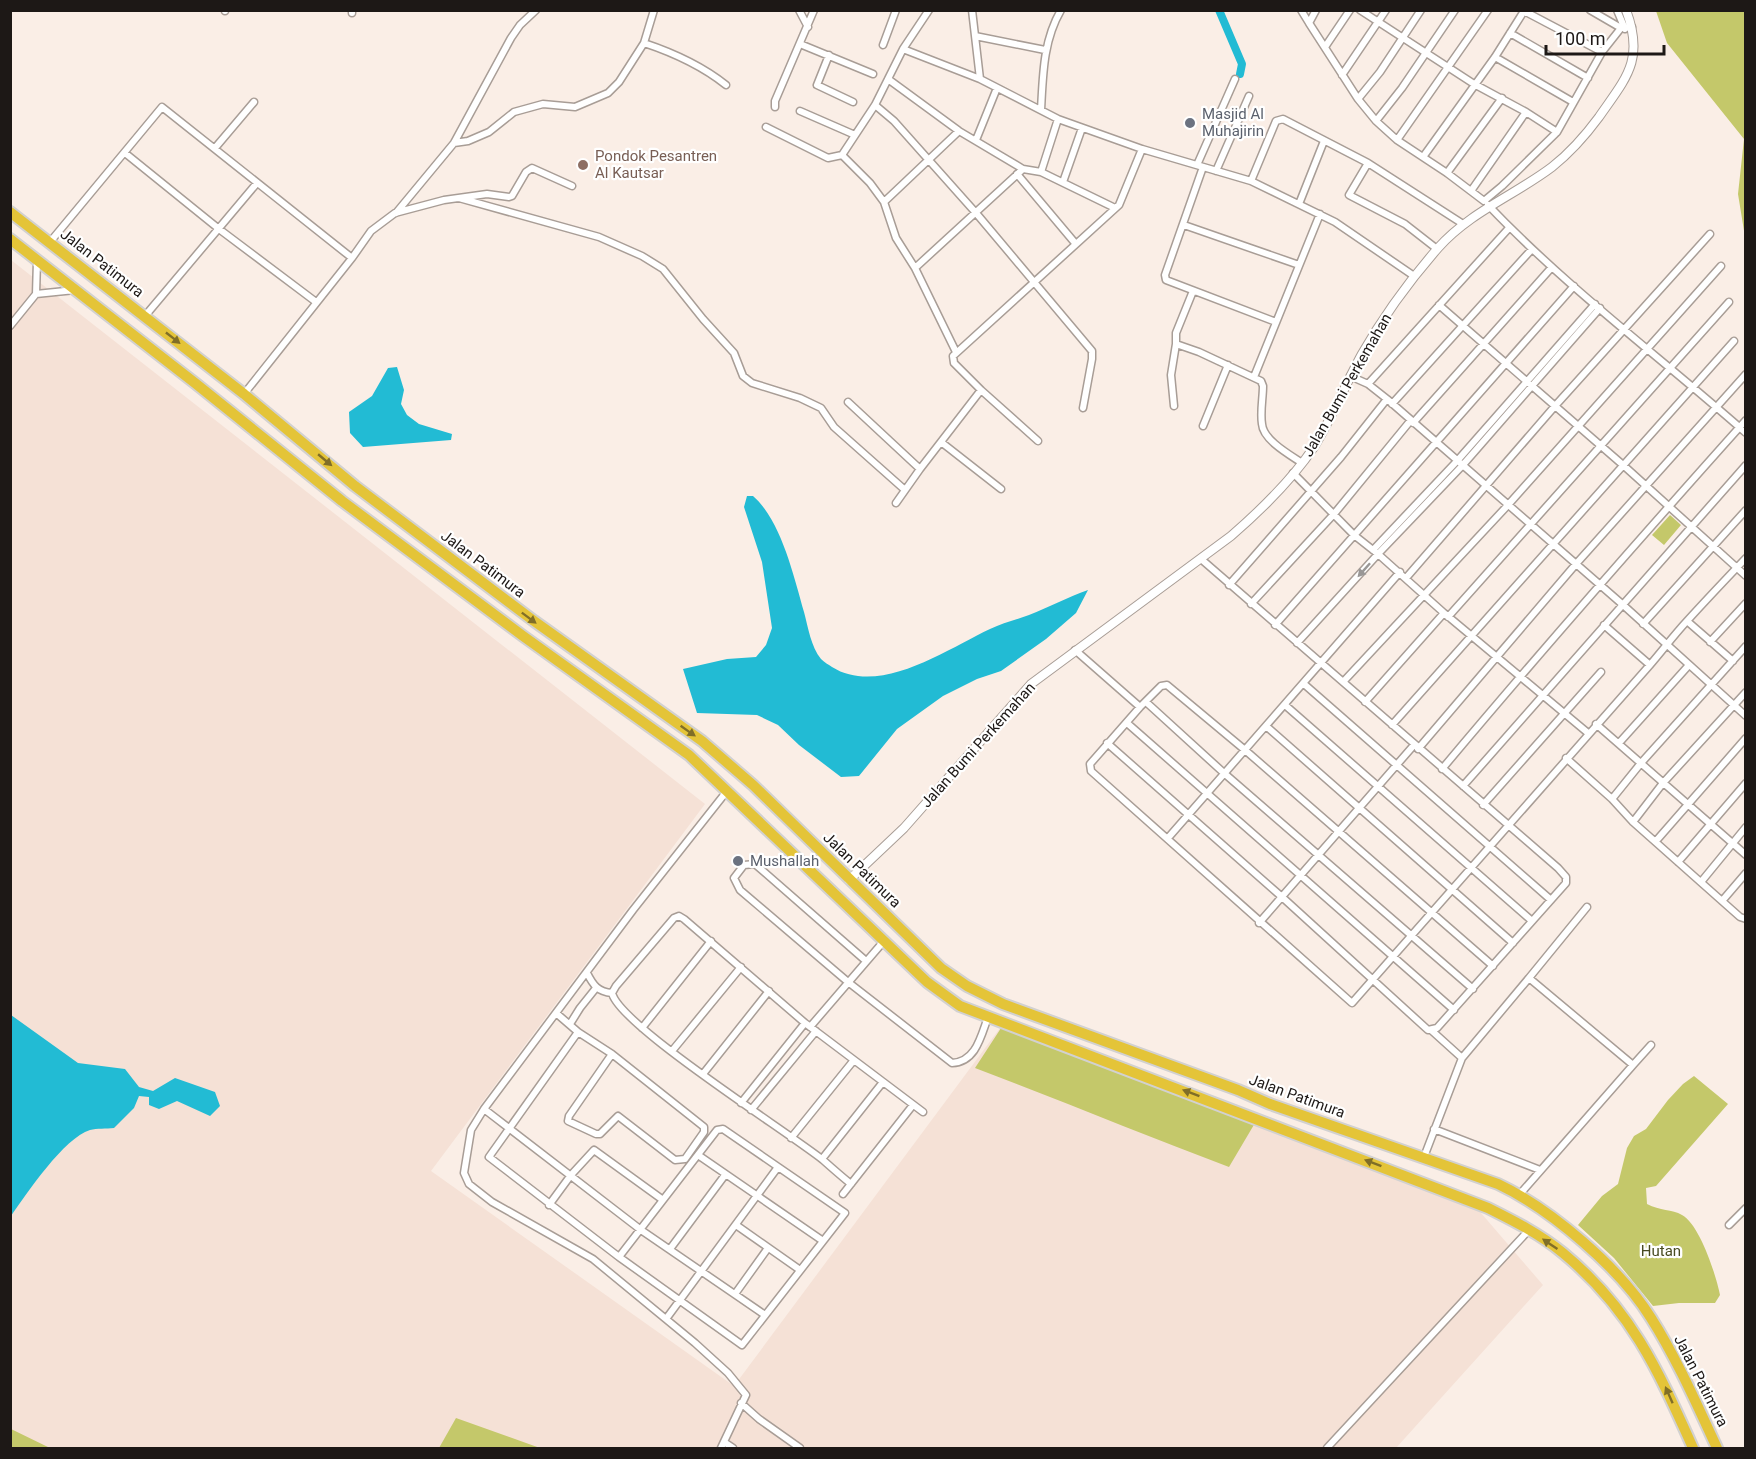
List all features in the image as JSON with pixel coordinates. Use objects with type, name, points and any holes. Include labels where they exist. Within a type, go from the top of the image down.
[{"type":"highway","name":"Jalan Patimura","points":[[10,212],[244,394],[355,486],[534,621],[702,741],[753,785],[941,968],[967,986],[1003,1004],[1270,1104],[1498,1184],[1520,1194],[1552,1217],[1610,1267],[1651,1317],[1718,1449]]},
{"type":"highway","points":[[10,239],[342,501],[523,636],[689,755],[927,982],[960,1006],[1449,1192],[1488,1208],[1529,1230],[1562,1252],[1596,1283],[1621,1312],[1642,1342],[1693,1449]]},
{"type":"highway","points":[[131,333],[145,316]]},
{"type":"highway","points":[[1127,1068],[1133,1051]]},
{"type":"street","points":[[244,394],[352,258],[370,231],[395,213],[454,142],[511,39],[520,25],[536,10]]},
{"type":"street","points":[[454,142],[468,141],[489,132],[514,112],[543,104],[575,107],[602,97],[619,82],[644,43],[654,10]]},
{"type":"street","points":[[799,10],[808,27]]},
{"type":"street","points":[[775,106],[814,10]]},
{"type":"street","points":[[883,45],[896,10]]},
{"type":"street","points":[[766,127],[828,158],[842,155],[875,105],[903,49],[929,10]]},
{"type":"street","points":[[972,10],[980,79]]},
{"type":"street","points":[[1041,110],[1045,50],[1061,10]]},
{"type":"street","points":[[1301,10],[1358,99],[1376,121],[1397,140],[1447,173],[1486,203],[1509,228],[1552,267],[1746,434]]},
{"type":"street","points":[[1309,23],[1316,10]]},
{"type":"street","points":[[1325,47],[1350,10]]},
{"type":"street","points":[[1360,10],[1474,84],[1502,98],[1557,132]]},
{"type":"street","points":[[1342,75],[1386,10]]},
{"type":"street","points":[[1358,99],[1422,10]]},
{"type":"street","points":[[1376,121],[1427,53],[1455,10]]},
{"type":"street","points":[[1397,140],[1488,10]]},
{"type":"street","points":[[1423,157],[1495,57],[1524,10],[1602,52]]},
{"type":"street","points":[[1590,10],[1626,28]]},
{"type":"street","points":[[1617,10],[1626,28]]},
{"type":"street","name":"Jalan Bumi Perkemahan","points":[[849,880],[904,828],[1031,684],[1231,537],[1261,509],[1302,463],[1324,429],[1372,337],[1414,276],[1437,249],[1486,203],[1551,168],[1582,139],[1630,70],[1635,52],[1626,28],[1626,10]]},
{"type":"street","points":[[1486,203],[1557,132],[1602,52],[1626,28]]},
{"type":"street","points":[[1510,33],[1588,78]]},
{"type":"street","points":[[975,36],[1045,50]]},
{"type":"street","points":[[644,43],[673,53],[708,70],[726,85]]},
{"type":"street","points":[[800,44],[873,74]]},
{"type":"street","points":[[903,49],[980,79],[1058,119],[1142,149],[1251,181],[1343,227],[1414,276]]},
{"type":"street","points":[[829,55],[817,85],[853,102]]},
{"type":"street","points":[[1495,57],[1573,102]]},
{"type":"street","points":[[888,79],[1020,172],[1075,243]]},
{"type":"street","points":[[1235,79],[1200,166],[1184,225],[1165,277],[1167,281],[1276,322]]},
{"type":"street","points":[[976,140],[997,88]]},
{"type":"street","points":[[1216,171],[1249,96]]},
{"type":"street","points":[[1447,173],[1502,98]]},
{"type":"street","points":[[215,148],[254,102]]},
{"type":"street","points":[[875,105],[894,121],[976,213],[1092,351],[1083,408]]},
{"type":"street","points":[[50,242],[162,107],[352,258]]},
{"type":"street","points":[[800,111],[855,135]]},
{"type":"street","points":[[1471,191],[1526,112]]},
{"type":"street","points":[[1041,172],[1058,119]]},
{"type":"street","points":[[1251,181],[1276,121],[1280,119],[1368,163],[1463,224]]},
{"type":"street","points":[[1063,182],[1083,128]]},
{"type":"street","points":[[884,202],[959,131]]},
{"type":"street","points":[[1299,204],[1324,141]]},
{"type":"street","points":[[1038,441],[981,390],[952,359],[956,352],[1034,280],[1119,205],[1142,149]]},
{"type":"street","points":[[125,153],[219,229],[316,302]]},
{"type":"street","points":[[842,155],[870,183],[884,202],[896,238],[915,268],[956,352]]},
{"type":"street","points":[[1368,163],[1349,195],[1404,224],[1437,249]]},
{"type":"street","points":[[395,213],[459,198],[487,194],[511,196],[526,172],[532,168],[573,186]]},
{"type":"street","points":[[915,268],[1020,172],[1041,172],[1115,208]]},
{"type":"street","points":[[145,316],[257,183]]},
{"type":"street","points":[[459,198],[600,237],[642,256],[663,269],[734,353],[743,376],[752,383],[800,398],[821,408],[834,427],[905,490]]},
{"type":"street","points":[[1254,376],[1320,214]]},
{"type":"street","points":[[1184,225],[1299,265]]},
{"type":"street","points":[[1368,384],[1509,228]]},
{"type":"street","points":[[1406,578],[1555,406],[1710,234]]},
{"type":"street","points":[[1229,585],[1390,402],[1532,249]]},
{"type":"street","points":[[10,326],[36,294],[37,260]]},
{"type":"street","points":[[1343,682],[1508,505],[1721,266]]},
{"type":"street","points":[[1251,604],[1334,514],[1412,422],[1484,345],[1552,267]]},
{"type":"street","points":[[1275,625],[1574,286]]},
{"type":"street","points":[[36,294],[75,290]]},
{"type":"street","points":[[1174,405],[1171,375],[1176,333],[1193,291]]},
{"type":"street","points":[[1365,702],[1531,524],[1729,302]]},
{"type":"street","points":[[1439,305],[1623,465],[1746,576]]},
{"type":"street","points":[[1297,643],[1376,552],[1460,464],[1597,306]]},
{"type":"street","points":[[1392,725],[1734,341]]},
{"type":"street","points":[[1176,344],[1261,381],[1263,431],[1279,448],[1302,463]]},
{"type":"street","points":[[1203,426],[1228,365]]},
{"type":"street","points":[[1259,923],[1746,374]]},
{"type":"street","points":[[1350,376],[1368,384],[1390,402],[1622,604],[1746,716]]},
{"type":"street","points":[[896,503],[981,390]]},
{"type":"street","points":[[848,402],[920,469]]},
{"type":"street","points":[[1442,769],[1599,585],[1746,420]]},
{"type":"street","points":[[941,442],[1001,489]]},
{"type":"street","points":[[1463,786],[1746,465]]},
{"type":"street","points":[[1293,473],[1354,535],[1588,733]]},
{"type":"street","points":[[1643,624],[1746,510]]},
{"type":"street","points":[[1493,966],[1432,912],[1339,831],[1167,685],[1161,686],[1140,707],[1092,760],[1089,767],[1091,771],[1168,838],[1259,923],[1352,1003],[1432,912],[1588,733],[1650,665],[1666,644],[1746,558]]},
{"type":"street","points":[[1201,559],[1566,877],[1566,883],[1473,989],[1437,1028],[1431,1030]]},
{"type":"street","points":[[1168,838],[1400,572]]},
{"type":"street","points":[[1710,642],[1746,603]]},
{"type":"street","points":[[1687,621],[1732,661]]},
{"type":"street","points":[[1604,625],[1650,665]]},
{"type":"street","points":[[1612,799],[1641,763],[1746,646]]},
{"type":"street","points":[[1075,650],[1140,707]]},
{"type":"street","points":[[1619,743],[1689,666]]},
{"type":"street","points":[[1484,805],[1601,672]]},
{"type":"street","points":[[1304,684],[1551,900]]},
{"type":"street","points":[[1633,822],[1664,783],[1746,692]]},
{"type":"street","points":[[1146,702],[1225,774],[1473,989]]},
{"type":"street","points":[[1285,705],[1532,921]]},
{"type":"street","points":[[1127,723],[1454,1010]]},
{"type":"street","points":[[1596,724],[1746,855]]},
{"type":"street","points":[[1266,726],[1513,943]]},
{"type":"street","points":[[1656,841],[1746,738]]},
{"type":"street","points":[[1107,743],[1462,1058]]},
{"type":"street","points":[[1566,758],[1612,799],[1633,822],[1722,901],[1746,919]]},
{"type":"street","points":[[1678,862],[1746,783]]},
{"type":"street","points":[[727,791],[633,910],[484,1109],[471,1130],[464,1173],[469,1184],[492,1202],[593,1259],[728,1374],[746,1395],[723,1445],[733,1449]]},
{"type":"street","points":[[1701,882],[1746,827]]},
{"type":"street","points":[[866,961],[755,864],[744,865],[734,878],[740,890],[849,982],[952,1063],[962,1063],[969,1057],[979,1043],[988,1017]]},
{"type":"street","points":[[1722,901],[1746,873]]},
{"type":"street","points":[[1424,1157],[1462,1058],[1587,907]]},
{"type":"street","points":[[612,993],[676,916],[684,919],[810,1027],[923,1112]]},
{"type":"street","points":[[741,1103],[884,941]]},
{"type":"street","points":[[642,1028],[711,942]]},
{"type":"street","points":[[672,1051],[741,967]]},
{"type":"street","points":[[587,973],[596,988],[612,993]]},
{"type":"street","points":[[1529,978],[1633,1065]]},
{"type":"street","points":[[570,1024],[596,988]]},
{"type":"street","points":[[703,1074],[769,991]]},
{"type":"street","points":[[612,993],[615,1001],[642,1028],[741,1103],[822,1160],[851,1184]]},
{"type":"street","points":[[556,1013],[578,1032],[612,1054],[705,1129],[685,1159],[675,1160],[618,1116],[600,1134],[568,1121],[569,1116],[612,1054]]},
{"type":"street","points":[[751,1110],[810,1027]]},
{"type":"street","points":[[578,1032],[490,1153],[490,1159],[619,1257],[742,1344],[845,1213],[721,1128],[717,1130],[619,1257]]},
{"type":"street","points":[[1520,1194],[1651,1045]]},
{"type":"street","points":[[791,1138],[854,1060]]},
{"type":"street","points":[[822,1160],[883,1082]]},
{"type":"street","points":[[843,1194],[913,1105]]},
{"type":"street","points":[[484,1109],[641,1230],[765,1315]]},
{"type":"street","points":[[1434,1129],[1540,1170]]},
{"type":"street","points":[[549,1205],[571,1175],[596,1150],[663,1200]]},
{"type":"street","points":[[698,1155],[823,1241]]},
{"type":"street","points":[[666,1319],[778,1167]]},
{"type":"street","points":[[670,1249],[725,1175]]},
{"type":"street","points":[[1729,1225],[1746,1208]]},
{"type":"street","points":[[736,1225],[800,1270]]},
{"type":"street","points":[[1327,1449],[1529,1230]]},
{"type":"street","points":[[735,1294],[768,1248]]},
{"type":"street","points":[[741,1403],[800,1449]]},
{"type":"shaded area","points":[[11,260],[705,804],[431,1171],[734,1386],[1003,1024],[1475,1206],[1543,1285],[1396,1448],[11,1448]]},
{"type":"green space","points":[[1656,11],[1745,11],[1745,237],[1738,194],[1744,139],[1667,43]]},
{"type":"green space","points":[[1670,515],[1681,525],[1664,545],[1652,535]]},
{"type":"green space","points":[[1003,1025],[1255,1123],[1229,1167],[975,1068]]},
{"type":"green space","name":"Hutan","points":[[1694,1076],[1728,1104],[1656,1186],[1646,1188],[1647,1204],[1678,1213],[1689,1220],[1706,1251],[1720,1295],[1715,1303],[1653,1306],[1614,1258],[1578,1225],[1602,1196],[1618,1184],[1627,1148],[1634,1136],[1646,1129],[1668,1100]]},
{"type":"green space","points":[[456,1418],[540,1448],[439,1448]]},
{"type":"green space","points":[[11,1429],[50,1448],[11,1448]]},
{"type":"water","points":[[397,367],[404,390],[401,404],[407,415],[419,424],[452,434],[451,440],[363,447],[350,433],[349,412],[372,396],[388,368]]},
{"type":"water","points":[[747,496],[753,496],[763,506],[779,534],[791,566],[815,649],[822,660],[851,675],[871,677],[913,667],[990,629],[1088,590],[1076,613],[1046,639],[1001,671],[977,679],[943,696],[897,729],[859,776],[841,777],[799,745],[778,725],[757,715],[697,713],[683,669],[727,659],[756,657],[766,645],[772,628],[762,562],[744,507]]},
{"type":"water","points":[[11,1015],[78,1063],[125,1069],[139,1087],[153,1091],[175,1078],[215,1092],[220,1106],[210,1116],[177,1101],[159,1109],[149,1105],[149,1097],[139,1096],[134,1108],[114,1128],[90,1130],[69,1144],[47,1167],[11,1216]]},
{"type":"waterway","points":[[1219,10],[1242,64],[1240,74]]},
{"type":"place","name":"Masjid Al Muhajirin","points":[[1190,123]]},
{"type":"place","name":"Pondok Pesantren Al Kautsar","points":[[583,165]]},
{"type":"place","name":"Mushallah","points":[[738,861]]}]
